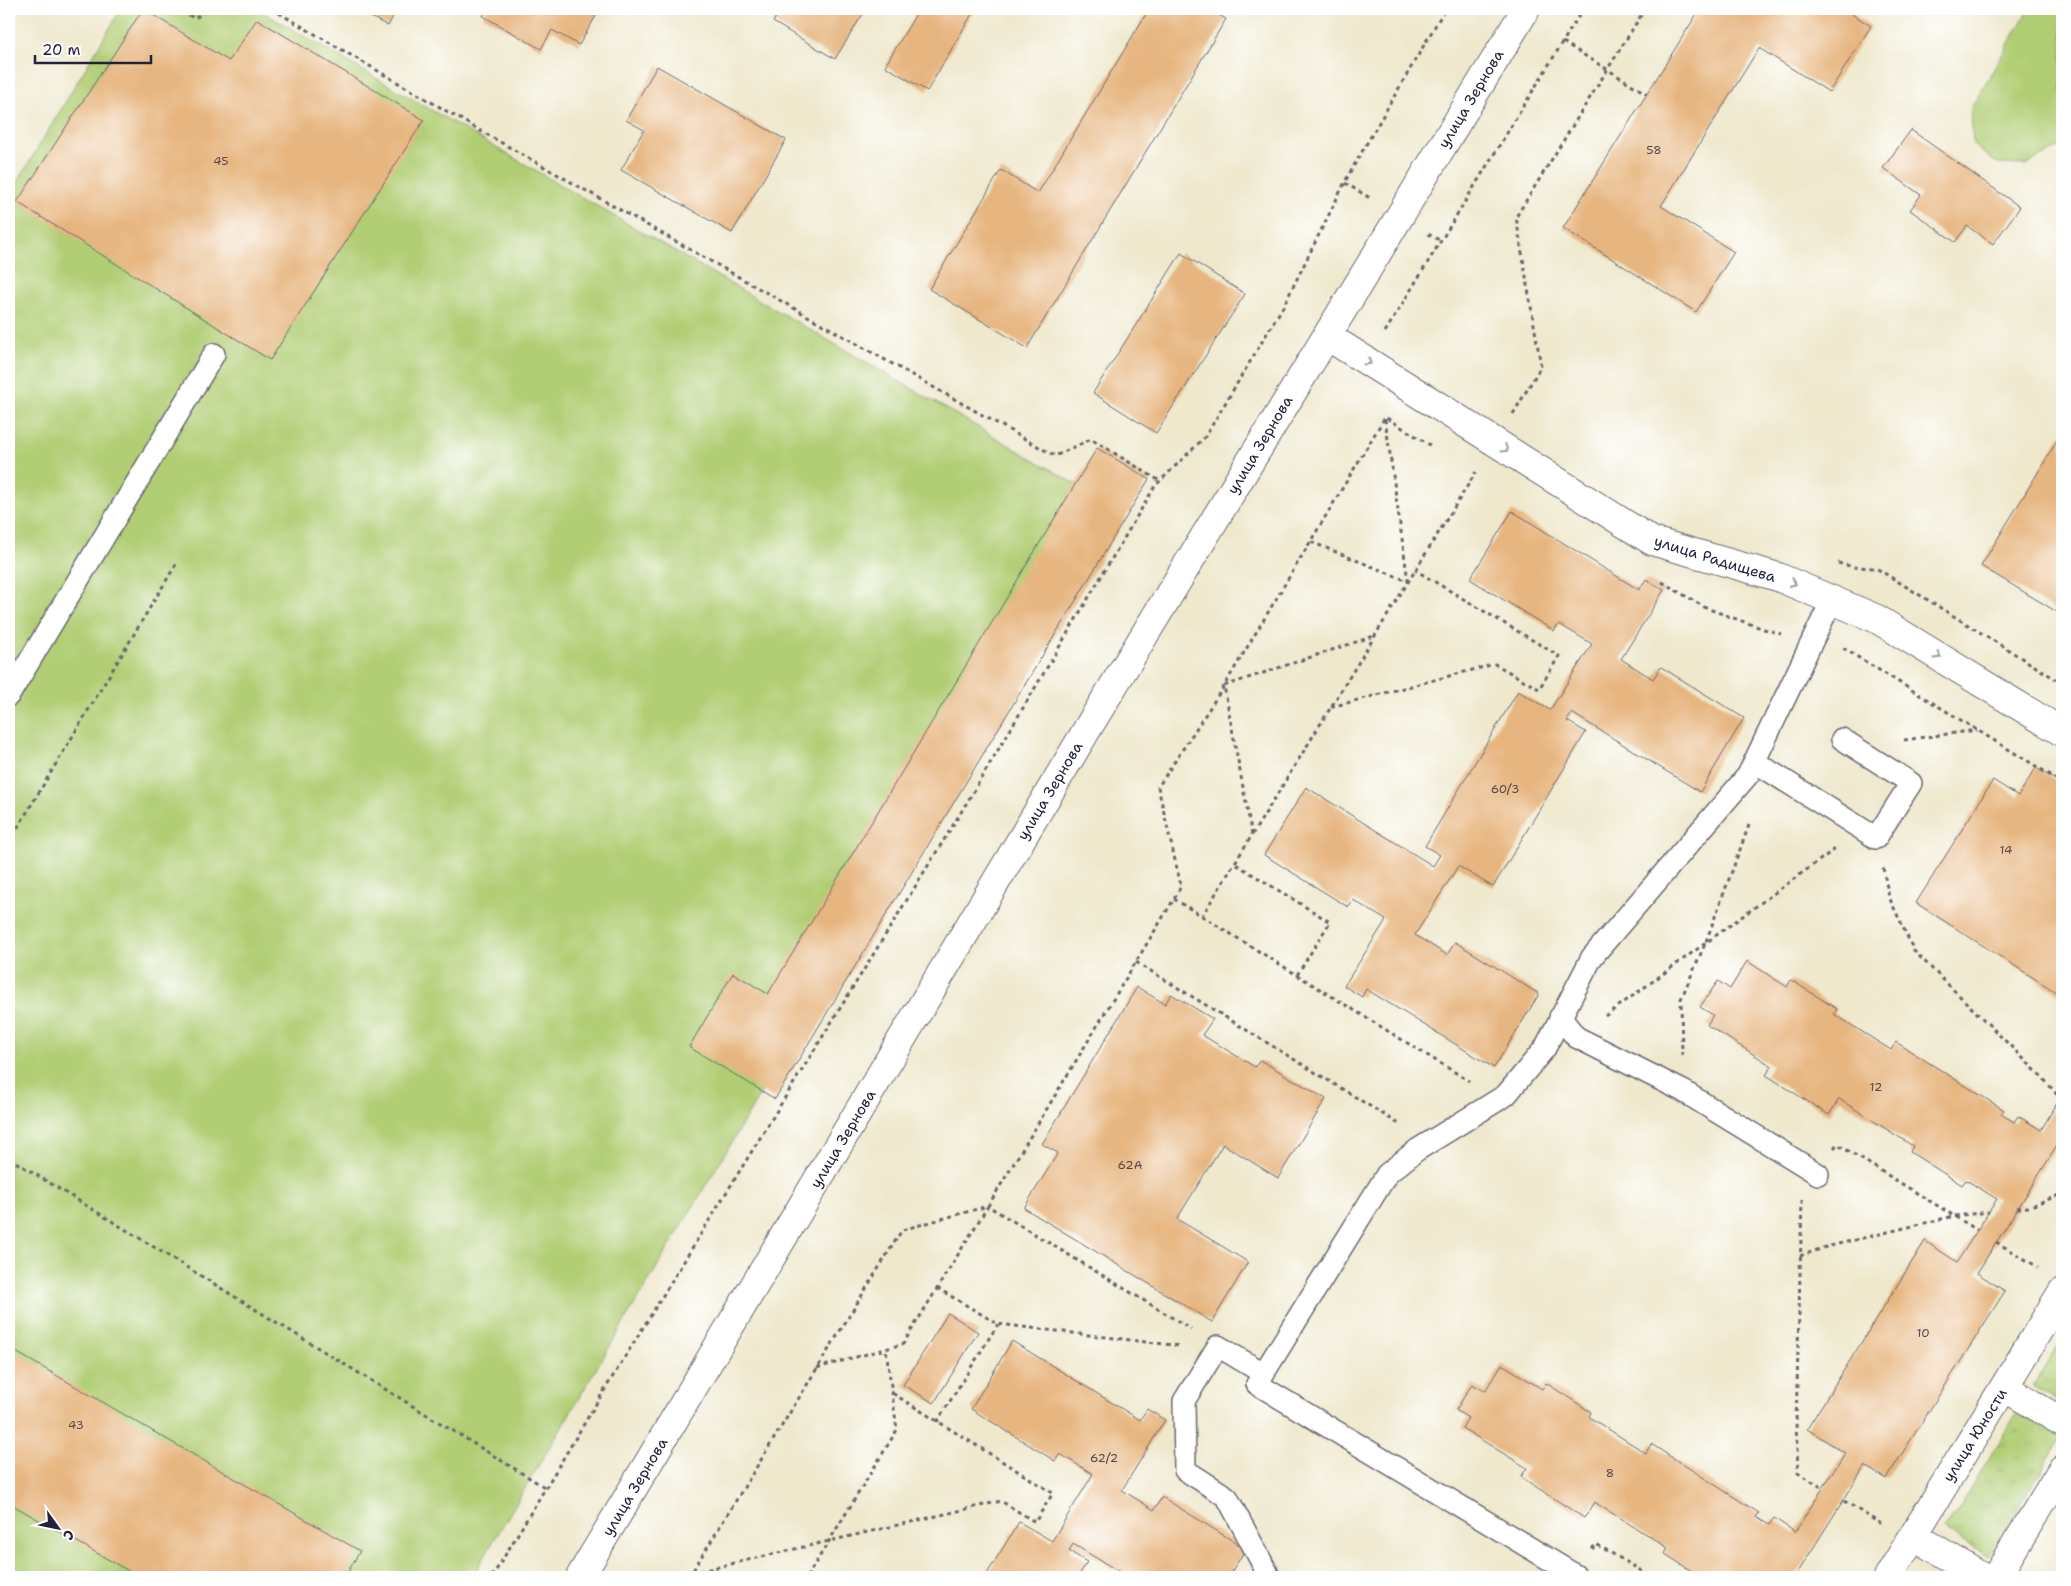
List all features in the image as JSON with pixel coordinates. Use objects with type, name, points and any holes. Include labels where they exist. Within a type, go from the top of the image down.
[{"type":"main road","name":"улица Зернова","points":[[580,1577],[1092,721],[1526,9]]},
{"type":"main road","name":"улица Радищева","points":[[1327,336],[1652,541],[1778,577],[1877,619],[2062,732]]},
{"type":"main road","name":"улица Юности","points":[[1888,1577],[2004,1387],[2054,1282]]},
{"type":"main road","points":[[2004,1387],[2062,1422]]},
{"type":"main road","points":[[1996,1577],[2062,1469]]},
{"type":"main road","points":[[1912,1539],[1982,1577]]},
{"type":"lane","points":[[9,695],[214,354]]},
{"type":"lane","points":[[1576,1575],[1256,1384],[1386,1174],[1429,1142],[1506,1095],[1545,1048],[1592,957],[1748,776],[1761,766],[1812,641],[1832,600]]},
{"type":"lane","points":[[1761,766],[1869,833],[1911,783],[1842,739]]},
{"type":"lane","points":[[1560,1017],[1576,1036],[1683,1091],[1818,1174]]},
{"type":"lane","points":[[1263,1373],[1218,1346],[1184,1401],[1184,1470],[1227,1497],[1267,1572],[1264,1577]]},
{"type":"path","points":[[174,9],[195,18],[209,9]]},
{"type":"path","points":[[272,9],[479,130],[1054,456],[1091,439],[1160,481]]},
{"type":"path","points":[[492,1577],[964,809],[1154,486],[1205,437],[1284,305],[1349,174],[1445,9]]},
{"type":"path","points":[[1392,337],[1384,333],[1583,9]]},
{"type":"path","points":[[1513,414],[1541,366],[1516,217],[1644,9]]},
{"type":"path","points":[[1562,42],[1647,94]]},
{"type":"path","points":[[1505,409],[1521,420]]},
{"type":"path","points":[[1385,417],[1434,447]]},
{"type":"path","points":[[816,1368],[903,1344],[1174,899],[1181,886],[1158,787],[1224,686],[1385,417]]},
{"type":"path","points":[[1385,417],[1408,581]]},
{"type":"path","points":[[1202,916],[1476,472],[1484,477]]},
{"type":"path","points":[[1311,542],[1408,581]]},
{"type":"path","points":[[9,842],[178,561]]},
{"type":"path","points":[[1835,562],[1854,567],[1876,568],[2062,683]]},
{"type":"path","points":[[1331,707],[1496,664],[1539,689],[1559,656],[1415,570]]},
{"type":"path","points":[[1654,578],[1706,608],[1764,630],[1844,648],[2062,782]]},
{"type":"path","points":[[1224,686],[1374,636]]},
{"type":"path","points":[[1224,686],[1252,836]]},
{"type":"path","points":[[1683,1091],[1681,999],[1705,944],[1761,766]]},
{"type":"path","points":[[1576,1036],[1705,944],[1869,833],[1889,897],[1914,951],[2041,1076],[2060,1098]]},
{"type":"path","points":[[1234,863],[1330,922],[1297,975]]},
{"type":"path","points":[[1174,899],[1499,1099]]},
{"type":"path","points":[[1136,962],[1429,1142]]},
{"type":"path","points":[[1823,1488],[1798,1473],[1796,1423],[1801,1201],[1837,1144],[1977,1230]]},
{"type":"path","points":[[9,1158],[546,1488]]},
{"type":"path","points":[[2017,1208],[2028,1207],[2062,1194]]},
{"type":"path","points":[[690,1575],[902,1230],[988,1206],[1218,1346]]},
{"type":"path","points":[[1800,1257],[1826,1247],[1954,1216],[1989,1212]]},
{"type":"path","points":[[1996,1242],[2054,1282]]},
{"type":"path","points":[[937,1288],[998,1324],[1186,1347],[1218,1346]]},
{"type":"path","points":[[937,1422],[998,1324]]},
{"type":"path","points":[[808,1577],[897,1430],[886,1349]]},
{"type":"path","points":[[690,1575],[1001,1501],[1035,1522],[1053,1493],[892,1394]]},
{"type":"path","points":[[1844,1501],[1912,1539]]},
{"type":"path","points":[[1576,1575],[1596,1544],[1652,1577]]},
{"type":"green space","points":[[121,9],[259,10],[1112,505],[472,1577],[9,1577],[9,196]]},
{"type":"green space","points":[[2029,9],[2062,9],[2062,145],[2026,165],[1998,164],[1973,145],[1971,108]]},
{"type":"green space","points":[[2062,1339],[2062,1404],[2033,1386]]},
{"type":"green space","points":[[2018,1411],[2061,1438],[1989,1557],[1945,1530]]},
{"type":"building","points":[[143,9],[229,61],[257,19],[424,120],[270,360],[17,202]]},
{"type":"building","points":[[356,9],[397,9],[388,26]]},
{"type":"building","points":[[487,9],[600,9],[579,45],[552,30],[541,49],[483,16]]},
{"type":"building","points":[[781,9],[866,9],[835,59],[773,22]]},
{"type":"building","points":[[919,9],[975,9],[927,91],[885,66]]},
{"type":"building","points":[[1149,9],[1208,9],[1226,19],[1027,348],[929,289],[1001,170],[1038,193]]},
{"type":"building","points":[[1700,9],[1844,9],[1871,26],[1829,92],[1759,48],[1661,206],[1734,252],[1696,312],[1563,228]]},
{"type":"building","points":[[657,66],[786,140],[732,233],[621,170],[644,130],[626,120]]},
{"type":"building","points":[[1911,130],[2020,207],[1993,244],[1967,226],[1955,242],[1910,210],[1921,195],[1883,168]]},
{"type":"building","points":[[1181,253],[1245,294],[1156,433],[1093,393]]},
{"type":"building","points":[[2062,433],[2062,615],[1981,566]]},
{"type":"building","points":[[1097,448],[1149,479],[775,1099],[689,1047],[733,973],[768,994]]},
{"type":"building","points":[[1512,511],[1639,590],[1646,579],[1664,590],[1621,659],[1653,679],[1661,667],[1744,718],[1700,792],[1572,713],[1567,721],[1586,732],[1493,887],[1458,866],[1415,935],[1447,955],[1455,942],[1539,994],[1494,1068],[1366,989],[1362,997],[1344,986],[1386,920],[1353,900],[1348,907],[1264,855],[1306,787],[1433,866],[1440,855],[1425,846],[1518,691],[1550,710],[1592,644],[1559,624],[1554,631],[1470,579]]},
{"type":"building","points":[[2036,768],[2062,784],[2062,996],[1916,903],[1993,780],[2018,796]]},
{"type":"building","points":[[1747,961],[1787,987],[1791,980],[1837,1009],[1834,1014],[1891,1050],[1896,1042],[2004,1110],[2001,1114],[2014,1122],[2018,1116],[2041,1130],[2062,1095],[2062,1138],[1977,1273],[2005,1291],[1886,1479],[1865,1466],[1795,1577],[1701,1577],[1665,1554],[1668,1548],[1594,1502],[1584,1518],[1521,1477],[1527,1468],[1462,1428],[1468,1418],[1456,1410],[1472,1384],[1485,1391],[1502,1364],[1542,1389],[1546,1383],[1591,1412],[1589,1417],[1646,1453],[1651,1444],[1759,1513],[1756,1517],[1769,1525],[1774,1518],[1795,1532],[1845,1453],[1807,1429],[1925,1241],[1957,1262],[1997,1199],[1966,1180],[1962,1185],[1910,1152],[1913,1146],[1839,1099],[1829,1115],[1766,1075],[1772,1066],[1707,1025],[1713,1015],[1700,1007],[1718,981],[1730,989]]},
{"type":"building","points":[[1137,987],[1165,1004],[1171,994],[1213,1019],[1202,1035],[1255,1067],[1260,1060],[1326,1099],[1278,1178],[1223,1144],[1177,1219],[1248,1262],[1212,1322],[1024,1208],[1058,1153],[1042,1144]]},
{"type":"building","points":[[948,1313],[978,1332],[934,1403],[903,1385]]},
{"type":"building","points":[[1012,1341],[1140,1420],[1147,1409],[1165,1420],[1122,1490],[1154,1510],[1162,1497],[1246,1549],[1228,1577],[1128,1577],[1073,1544],[1069,1551],[1087,1562],[1078,1577],[985,1577],[1019,1522],[1052,1541],[1093,1474],[1060,1454],[1055,1461],[971,1409]]},
{"type":"building","points":[[9,1348],[360,1551],[345,1577],[139,1577],[9,1503]]}]
